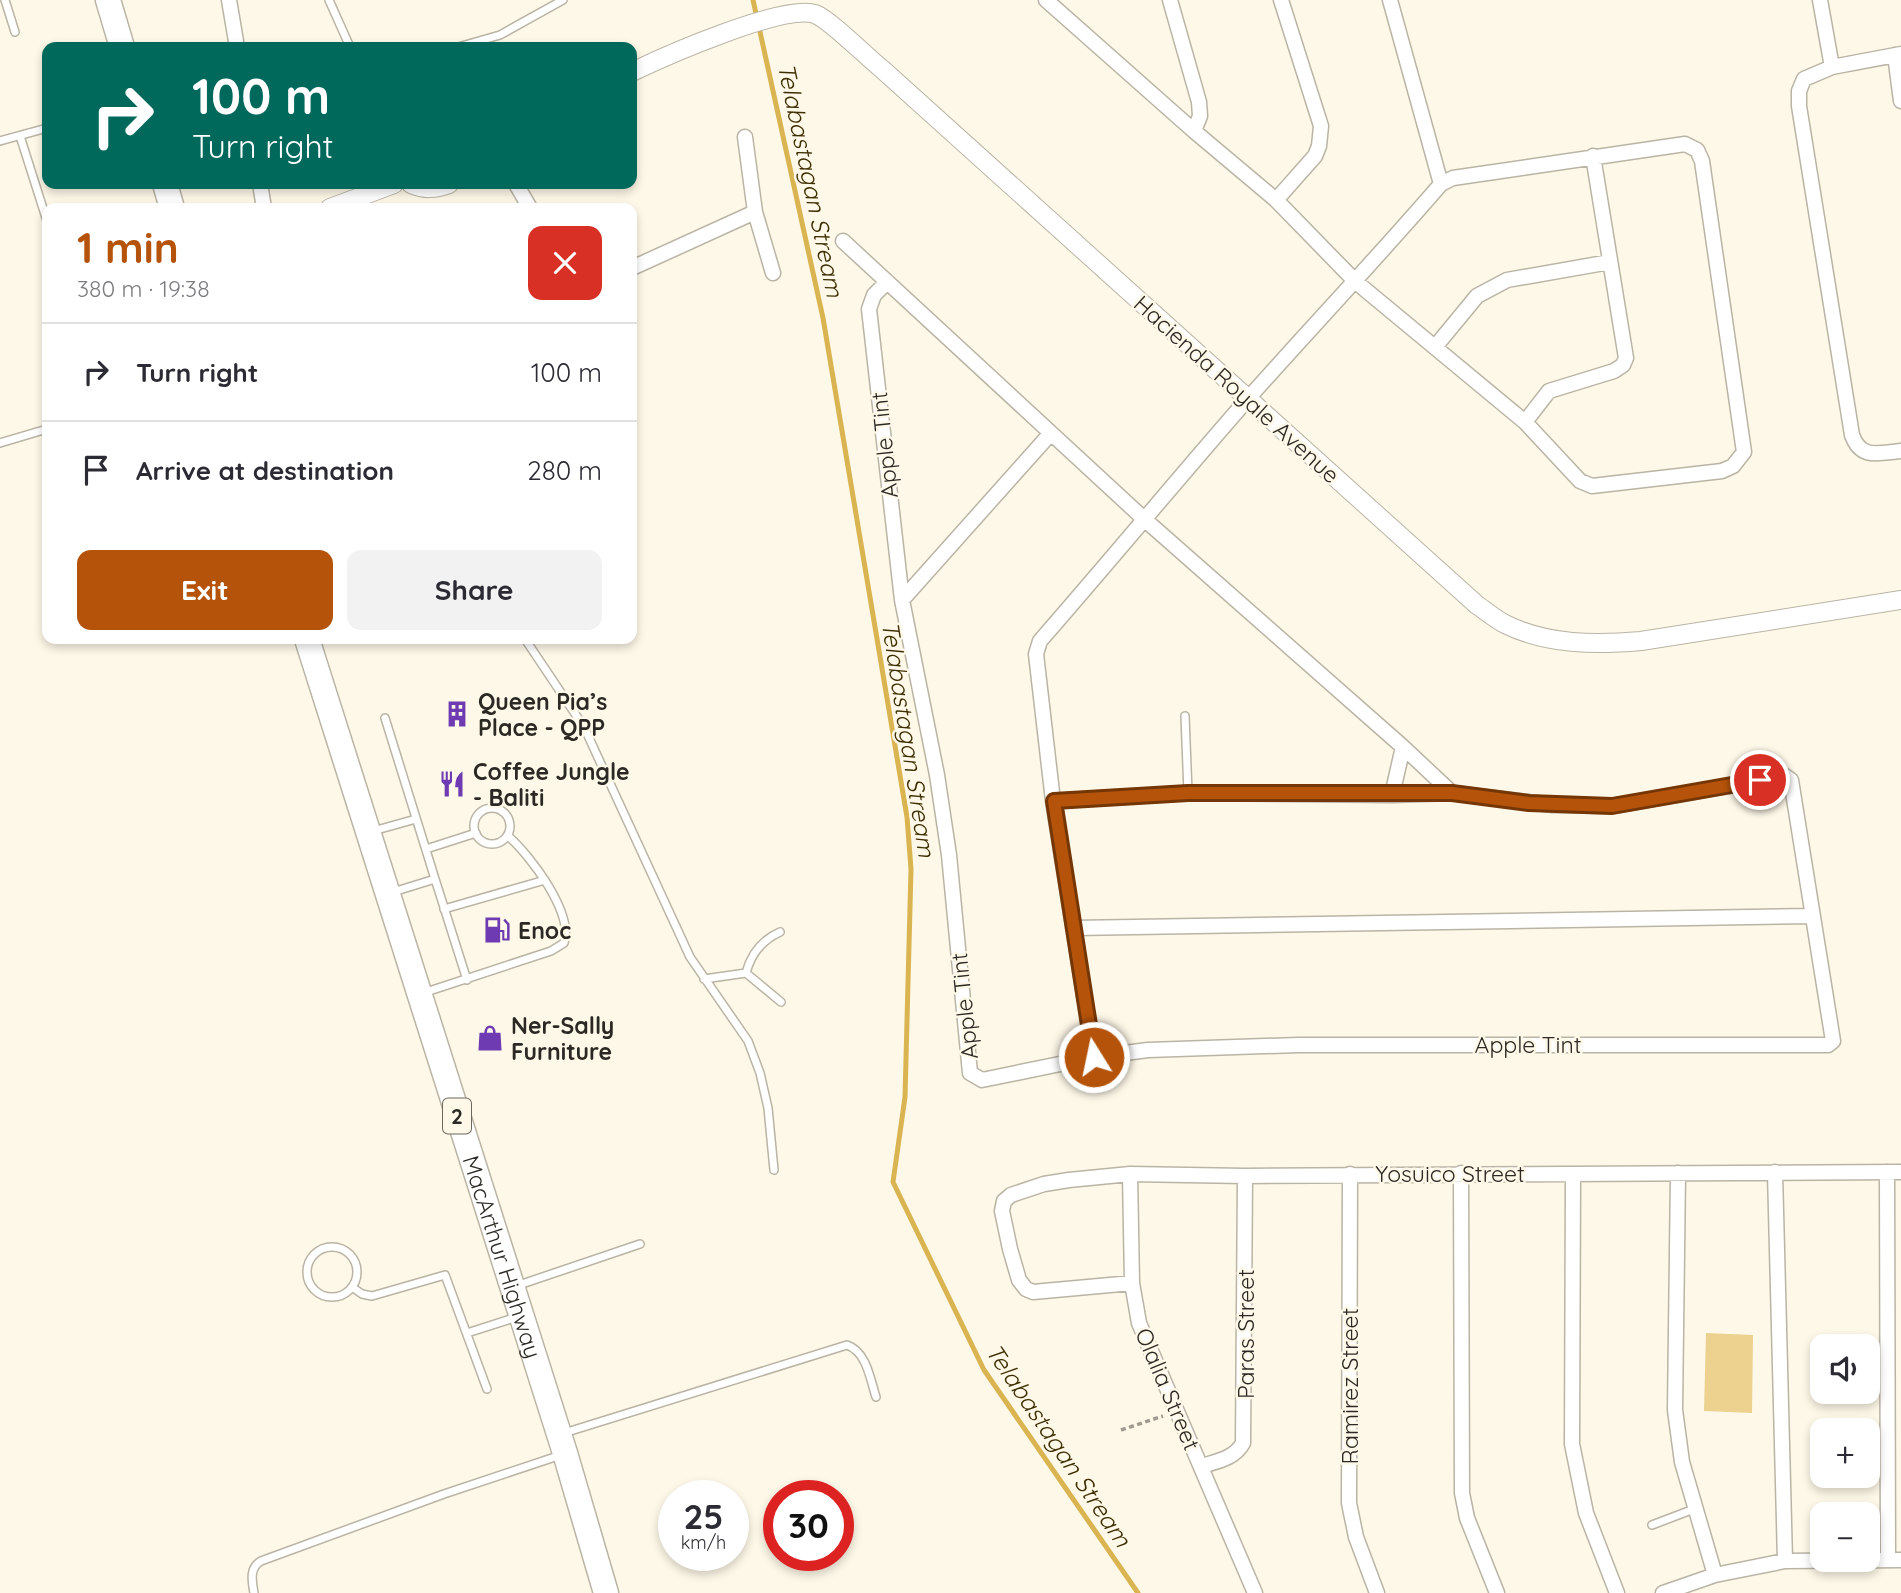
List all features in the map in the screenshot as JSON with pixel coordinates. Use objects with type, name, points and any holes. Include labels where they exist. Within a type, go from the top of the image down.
[{"type":"highway","points":[[108,0],[121,42]]},
{"type":"highway","name":"MacArthur Highway","points":[[309,644],[562,1444],[606,1593]]},
{"type":"street","points":[[229,0],[236,42]]},
{"type":"street","points":[[1046,0],[1276,200],[1356,282],[1525,422],[1580,481],[1592,486],[1722,471],[1733,466],[1744,452],[1702,161],[1697,150],[1685,144],[1593,156],[1453,178],[1441,184],[1356,282],[1143,518],[1040,641],[1036,654],[1054,801],[1094,1057]]},
{"type":"street","points":[[1170,0],[1199,102],[1200,116],[1194,131]]},
{"type":"street","points":[[1276,200],[1315,156],[1321,126],[1281,0]]},
{"type":"street","points":[[1390,0],[1441,184]]},
{"type":"street","points":[[1820,0],[1832,67]]},
{"type":"street","name":"Hacienda Royale Avenue","points":[[637,70],[747,26],[788,14],[807,13],[821,17],[1477,605],[1504,624],[1550,639],[1600,644],[1642,641],[1901,600]]},
{"type":"street","points":[[1901,101],[1898,55],[1832,67],[1804,79],[1799,91],[1799,106],[1852,435],[1856,447],[1867,453],[1901,451]]},
{"type":"street","points":[[745,137],[755,212],[774,274]]},
{"type":"street","points":[[1525,422],[1549,391],[1614,371],[1623,365],[1626,358],[1593,156]]},
{"type":"street","points":[[343,203],[381,189]]},
{"type":"street","points":[[637,266],[755,212]]},
{"type":"street","points":[[843,240],[1143,518],[1452,793]]},
{"type":"street","points":[[1435,347],[1477,296],[1507,280],[1610,262]]},
{"type":"street","name":"Apple Tint","points":[[887,282],[874,295],[869,309],[902,600],[945,828],[970,1073],[982,1080],[996,1079],[1094,1057],[1148,1050],[1285,1045],[1828,1045],[1833,1041],[1832,1030],[1812,916]]},
{"type":"street","points":[[902,600],[1051,433]]},
{"type":"street","points":[[1392,795],[1403,747]]},
{"type":"street","points":[[1054,801],[1188,793],[1452,793],[1541,804],[1612,806],[1785,776],[1791,780],[1812,916],[1073,928]]},
{"type":"street","points":[[1775,1172],[1785,1561]]},
{"type":"street","points":[[1663,1593],[1715,1575],[1785,1561],[1894,1560],[1894,1172]]},
{"type":"street","name":"Yosuico Street","points":[[1132,1283],[1033,1292],[1026,1289],[1020,1280],[1010,1249],[1002,1211],[1004,1202],[1011,1195],[1044,1184],[1130,1174],[1245,1176],[1894,1172]]},
{"type":"street","points":[[1461,1173],[1462,1493],[1467,1518],[1497,1593]]},
{"type":"street","points":[[1678,1173],[1675,1410],[1682,1462],[1715,1575]]},
{"type":"street","name":"Olalia Street","points":[[1130,1174],[1132,1283],[1139,1322],[1255,1593]]},
{"type":"street","name":"Ramirez Street","points":[[1350,1174],[1349,1503],[1356,1537],[1377,1593]]},
{"type":"street","points":[[1573,1174],[1572,1444],[1586,1513],[1617,1593]]},
{"type":"street","name":"Paras Street","points":[[1202,1466],[1227,1458],[1238,1451],[1243,1443],[1245,1176]]},
{"type":"lane","points":[[5,0],[15,32]]},
{"type":"lane","points":[[329,0],[348,42]]},
{"type":"lane","points":[[476,42],[500,35],[559,1]]},
{"type":"lane","points":[[0,142],[42,129]]},
{"type":"lane","points":[[20,136],[42,205]]},
{"type":"lane","points":[[0,443],[42,430]]},
{"type":"lane","points":[[528,644],[584,727],[690,957],[748,1041],[760,1073],[768,1108],[774,1170]]},
{"type":"lane","points":[[1185,716],[1188,793]]},
{"type":"lane","points":[[385,718],[467,980]]},
{"type":"lane","points":[[494,808],[505,813],[509,818],[508,836],[500,843],[483,842],[474,827],[478,816],[494,808]]},
{"type":"lane","points":[[369,832],[416,819]]},
{"type":"lane","points":[[426,849],[476,833]]},
{"type":"lane","points":[[419,994],[551,951],[564,943],[566,929],[545,880],[529,857],[508,836]]},
{"type":"lane","points":[[388,894],[435,879]]},
{"type":"lane","points":[[444,909],[545,880]]},
{"type":"lane","points":[[746,973],[754,953],[770,937],[780,932]]},
{"type":"lane","points":[[704,979],[746,973],[781,1002]]},
{"type":"lane","points":[[512,1287],[639,1244]]},
{"type":"lane","points":[[329,1247],[345,1251],[351,1256],[357,1271],[352,1287],[339,1296],[331,1297],[316,1290],[308,1277],[310,1261],[314,1254],[329,1247]]},
{"type":"lane","points":[[352,1287],[362,1294],[372,1296],[445,1275],[487,1389]]},
{"type":"lane","points":[[467,1333],[521,1315]]},
{"type":"lane","points":[[254,1593],[251,1577],[254,1568],[261,1561],[444,1494],[562,1444],[848,1345],[856,1348],[862,1357],[876,1397]]},
{"type":"lane","points":[[1652,1525],[1694,1509]]},
{"type":"path","points":[[1121,1430],[1178,1411]]},
{"type":"shaded area","points":[[1706,1333],[1753,1335],[1752,1413],[1704,1411]]},
{"type":"waterway","name":"Telabastagan Stream","points":[[753,0],[823,318],[907,817],[911,869],[905,1097],[893,1182],[984,1370],[1138,1593]]},
{"type":"place","name":"Queen Pia’s Place - QPP","points":[[457,714]]},
{"type":"place","name":"Coffee Jungle - Baliti","points":[[452,784]]},
{"type":"place","name":"Enoc","points":[[497,930]]},
{"type":"place","name":"Ner-Sally Furniture","points":[[490,1038]]},
{"type":"route","points":[[1094,1057],[1054,801],[1188,793],[1452,793],[1553,805],[1612,806],[1760,780]]}]
